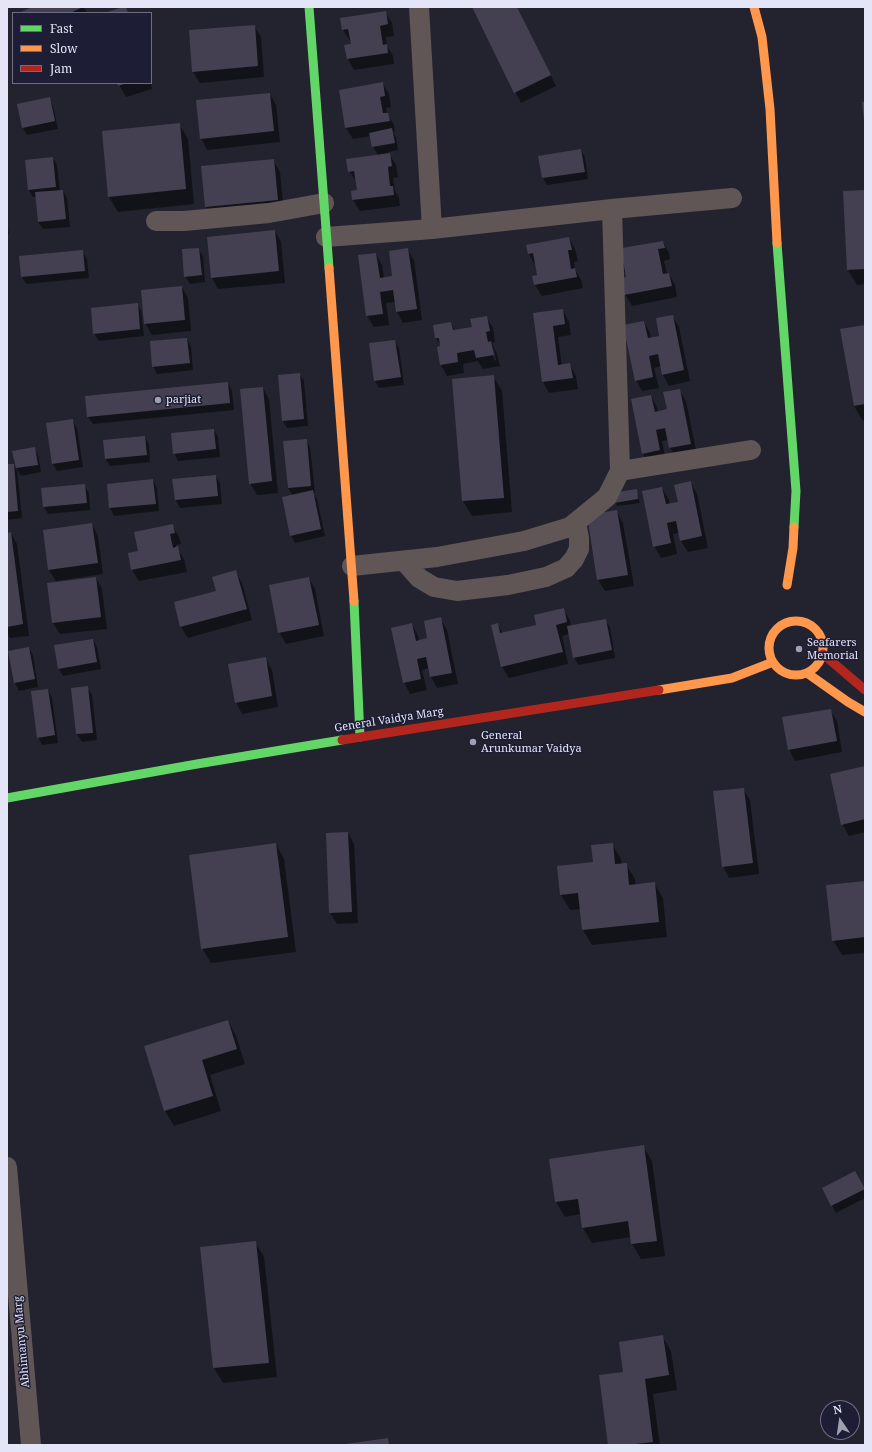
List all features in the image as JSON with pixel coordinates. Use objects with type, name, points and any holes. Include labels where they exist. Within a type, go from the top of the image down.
[{"type":"street","points":[[309,7],[352,566],[360,737]]},
{"type":"street","points":[[419,7],[432,229]]},
{"type":"street","points":[[754,7],[762,37],[770,109],[779,275],[796,491],[793,548],[787,585]]},
{"type":"street","points":[[326,237],[432,229],[612,209],[732,198]]},
{"type":"street","points":[[156,221],[184,221],[269,213],[324,203]]},
{"type":"street","points":[[352,566],[437,557],[524,541],[570,527],[607,497],[620,471],[612,209]]},
{"type":"street","points":[[620,471],[751,450]]},
{"type":"street","points":[[404,561],[419,578],[434,587],[457,591],[508,585],[546,577],[566,568],[574,559],[579,549],[579,538],[576,522]]},
{"type":"street","points":[[801,621],[809,623],[820,634],[823,641],[823,654],[819,664],[814,669],[807,673],[792,675],[784,673],[773,662],[769,647],[770,639],[779,627],[786,623],[801,621]]},
{"type":"street","points":[[823,654],[865,690]]},
{"type":"street","name":"General Vaidya Marg","points":[[7,798],[360,737],[732,678],[773,662]]},
{"type":"street","points":[[807,673],[865,712]]},
{"type":"street","name":"Abhimanyu Marg","points":[[7,1167],[9,1217],[31,1445]]},
{"type":"building","points":[[32,7],[83,7],[72,12],[21,12]]},
{"type":"building","points":[[126,7],[128,12],[107,12]]},
{"type":"building","points":[[472,7],[517,7],[551,75],[514,93]]},
{"type":"building","points":[[386,11],[388,24],[380,26],[383,45],[387,44],[388,53],[347,59],[344,45],[351,44],[348,29],[342,30],[340,18]]},
{"type":"building","points":[[255,25],[258,66],[192,72],[189,30]]},
{"type":"building","points":[[383,82],[385,96],[380,97],[383,113],[388,113],[390,121],[345,128],[339,90]]},
{"type":"building","points":[[270,93],[274,131],[200,139],[196,100]]},
{"type":"building","points":[[50,97],[55,121],[22,128],[17,104]]},
{"type":"building","points":[[862,102],[865,102],[865,121],[864,121]]},
{"type":"building","points":[[180,123],[186,189],[108,197],[102,131]]},
{"type":"building","points":[[392,128],[395,143],[372,147],[369,133]]},
{"type":"building","points":[[581,149],[585,172],[542,178],[538,156]]},
{"type":"building","points":[[390,153],[392,166],[388,167],[390,186],[393,186],[394,195],[352,200],[351,191],[357,190],[354,171],[348,172],[346,159]]},
{"type":"building","points":[[53,157],[56,187],[28,190],[25,160]]},
{"type":"building","points":[[274,159],[278,200],[205,207],[201,166]]},
{"type":"building","points":[[63,190],[66,219],[38,222],[35,192]]},
{"type":"building","points":[[865,190],[865,269],[847,270],[843,191]]},
{"type":"building","points":[[275,230],[279,271],[211,278],[207,237]]},
{"type":"building","points":[[569,237],[572,250],[568,250],[571,269],[575,268],[577,277],[534,285],[532,276],[537,275],[533,253],[528,254],[526,245]]},
{"type":"building","points":[[663,241],[665,248],[658,249],[663,274],[669,273],[672,286],[624,295],[621,278],[626,277],[623,261],[616,249]]},
{"type":"building","points":[[199,248],[202,275],[184,277],[182,249]]},
{"type":"building","points":[[408,248],[417,309],[396,312],[393,290],[380,292],[383,314],[366,316],[358,255],[376,253],[380,278],[392,276],[389,251]]},
{"type":"building","points":[[83,250],[85,271],[21,277],[19,256]]},
{"type":"building","points":[[182,286],[185,320],[144,324],[141,290]]},
{"type":"building","points":[[138,303],[140,329],[93,334],[91,308]]},
{"type":"building","points":[[563,309],[565,324],[553,326],[558,365],[570,363],[573,378],[542,382],[533,313]]},
{"type":"building","points":[[673,315],[684,370],[662,375],[658,354],[649,356],[653,377],[635,381],[623,325],[644,321],[648,338],[659,336],[656,318]]},
{"type":"building","points":[[487,316],[490,331],[486,332],[488,342],[491,341],[494,355],[476,358],[474,350],[457,353],[458,362],[440,365],[437,347],[440,346],[439,338],[435,338],[433,325],[451,322],[453,330],[472,327],[470,319]]},
{"type":"building","points":[[865,325],[865,404],[854,406],[840,329]]},
{"type":"building","points":[[187,338],[190,363],[152,367],[150,341]]},
{"type":"building","points":[[395,340],[401,377],[374,381],[369,343]]},
{"type":"building","points":[[300,373],[304,419],[282,421],[278,375]]},
{"type":"building","points":[[494,375],[504,498],[462,501],[452,379]]},
{"type":"building","name":"parjiat","points":[[228,382],[230,403],[87,417],[85,396]]},
{"type":"building","points":[[263,387],[272,481],[249,484],[240,389]]},
{"type":"building","points":[[680,389],[691,444],[669,448],[665,428],[656,430],[660,450],[642,454],[631,399],[651,395],[655,412],[667,409],[663,392]]},
{"type":"building","points":[[73,419],[79,460],[52,464],[46,423]]},
{"type":"building","points":[[214,429],[216,449],[173,454],[171,433]]},
{"type":"building","points":[[145,436],[147,455],[105,459],[103,440]]},
{"type":"building","points":[[307,439],[311,486],[288,488],[283,441]]},
{"type":"building","points":[[35,447],[38,465],[16,468],[12,451]]},
{"type":"building","points":[[7,464],[14,464],[18,511],[7,512]]},
{"type":"building","points":[[216,475],[218,496],[175,500],[172,479]]},
{"type":"building","points":[[153,479],[156,504],[109,508],[107,484]]},
{"type":"building","points":[[691,481],[702,536],[680,541],[676,521],[667,523],[671,543],[653,547],[642,491],[662,487],[666,504],[678,502],[674,485]]},
{"type":"building","points":[[85,484],[87,503],[43,507],[41,488]]},
{"type":"building","points":[[637,489],[638,499],[614,503],[612,493]]},
{"type":"building","points":[[313,490],[321,529],[290,536],[282,497]]},
{"type":"building","points":[[617,510],[628,575],[597,580],[587,515]]},
{"type":"building","points":[[92,523],[98,563],[48,570],[43,530]]},
{"type":"building","points":[[173,524],[175,533],[170,534],[173,548],[178,546],[181,560],[131,570],[128,553],[138,551],[134,532]]},
{"type":"building","points":[[11,532],[23,624],[7,627],[7,533]]},
{"type":"building","points":[[236,570],[247,609],[180,627],[174,602],[216,591],[212,577]]},
{"type":"building","points":[[96,577],[101,617],[52,623],[47,583]]},
{"type":"building","points":[[309,577],[319,625],[278,633],[269,585]]},
{"type":"building","points":[[564,608],[567,622],[556,625],[563,652],[501,667],[491,625],[498,623],[500,633],[536,625],[534,615]]},
{"type":"building","points":[[441,617],[452,673],[430,677],[426,657],[417,659],[421,679],[403,683],[391,628],[412,623],[416,641],[427,638],[424,621]]},
{"type":"building","points":[[606,619],[612,650],[573,658],[567,626]]},
{"type":"building","points":[[93,639],[97,662],[58,669],[54,645]]},
{"type":"building","points":[[29,647],[35,679],[14,683],[8,651]]},
{"type":"building","points":[[266,657],[272,696],[235,703],[228,664]]},
{"type":"building","points":[[88,686],[93,733],[76,734],[71,688]]},
{"type":"building","points":[[48,689],[55,735],[37,738],[31,691]]},
{"type":"building","points":[[831,709],[837,741],[788,750],[782,717]]},
{"type":"building","points":[[865,766],[865,819],[841,825],[830,774]]},
{"type":"building","points":[[744,788],[753,863],[722,867],[713,791]]},
{"type":"building","points":[[348,832],[352,912],[329,913],[326,833]]},
{"type":"building","points":[[276,843],[288,937],[201,949],[189,855]]},
{"type":"building","points":[[613,843],[615,864],[627,863],[629,885],[655,882],[659,922],[582,930],[578,893],[560,895],[557,866],[593,862],[591,845]]},
{"type":"building","points":[[865,881],[865,937],[832,941],[826,885]]},
{"type":"building","points":[[228,1020],[237,1049],[202,1060],[213,1096],[164,1111],[144,1046]]},
{"type":"building","points":[[644,1145],[657,1241],[631,1244],[628,1221],[582,1228],[578,1199],[555,1202],[549,1159]]},
{"type":"building","points":[[855,1171],[865,1189],[831,1206],[822,1188]]},
{"type":"building","points":[[256,1241],[269,1363],[213,1368],[200,1247]]},
{"type":"building","points":[[663,1335],[669,1375],[645,1379],[653,1442],[608,1445],[599,1375],[623,1372],[619,1342]]},
{"type":"building","points":[[388,1438],[389,1445],[346,1445],[346,1444]]},
{"type":"traffic: fast","points":[[309,7],[329,268]]},
{"type":"traffic: fast","points":[[777,243],[796,491],[794,527]]},
{"type":"traffic: fast","points":[[354,601],[360,737]]},
{"type":"traffic: fast","points":[[7,798],[342,740]]},
{"type":"traffic: slow","points":[[754,7],[762,37],[770,109],[777,243]]},
{"type":"traffic: slow","points":[[329,268],[354,601]]},
{"type":"traffic: slow","points":[[787,585],[793,548],[794,527]]},
{"type":"traffic: slow","points":[[791,621],[801,621],[811,625],[819,633],[823,643],[823,648],[823,653],[819,663],[811,671],[801,675],[791,675],[781,671],[773,663],[769,653],[769,643],[773,633],[781,625],[791,621]]},
{"type":"traffic: slow","points":[[659,690],[732,678],[773,662]]},
{"type":"traffic: slow","points":[[807,673],[865,712]]},
{"type":"traffic: jam","points":[[823,654],[865,690]]},
{"type":"traffic: jam","points":[[342,740],[659,690]]},
{"type":"place","name":"parjiat","points":[[158,400]]},
{"type":"place","name":"Seafarers Memorial","points":[[799,649]]},
{"type":"place","name":"General Arunkumar Vaidya","points":[[473,742]]}]
